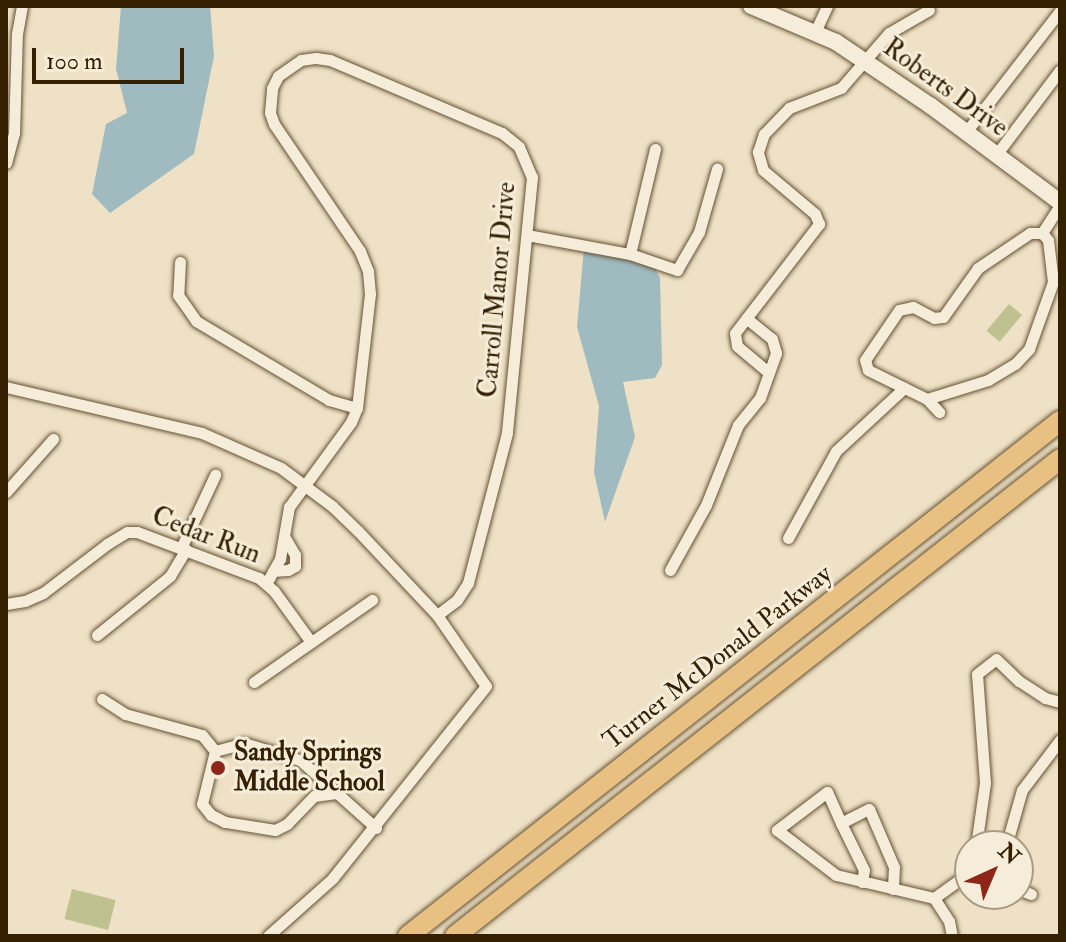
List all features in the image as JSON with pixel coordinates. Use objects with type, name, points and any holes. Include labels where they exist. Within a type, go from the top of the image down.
[{"type":"highway","name":"Turner McDonald Parkway","points":[[408,936],[1060,421]]},
{"type":"highway","name":"Turner McDonald Parkway","points":[[455,936],[1060,459]]},
{"type":"street","points":[[6,163],[14,133],[17,34],[22,6]]},
{"type":"street","name":"Roberts Drive","points":[[751,6],[815,32],[865,60],[1060,204]]},
{"type":"street","points":[[815,32],[827,6]]},
{"type":"street","points":[[768,372],[734,342],[735,333],[819,224],[815,214],[763,170],[758,152],[764,134],[789,108],[841,88],[889,33],[929,10]]},
{"type":"street","points":[[966,132],[1060,11]]},
{"type":"street","name":"Carroll Manor Drive","points":[[305,484],[344,435],[357,408],[370,294],[368,271],[360,251],[274,124],[269,100],[278,76],[301,60],[330,60],[502,133],[519,147],[529,166],[532,189],[507,433],[468,583],[457,600],[437,615]]},
{"type":"street","points":[[996,155],[1060,70]]},
{"type":"street","points":[[630,254],[655,149]]},
{"type":"street","points":[[527,235],[630,254],[677,270],[699,232],[717,169]]},
{"type":"street","points":[[1042,233],[1060,204]]},
{"type":"street","points":[[927,399],[988,380],[1015,364],[1029,349],[1053,282],[1048,240],[1042,233],[1030,233],[978,268],[943,317],[934,318],[913,307],[899,310],[865,366],[927,399],[939,412]]},
{"type":"street","points":[[180,262],[178,295],[196,321],[329,400],[357,408]]},
{"type":"street","points":[[670,570],[706,505],[738,425],[760,398],[776,353],[775,344],[746,318]]},
{"type":"street","points":[[6,387],[202,433],[255,455],[305,484],[358,531],[437,615],[486,686],[376,828],[333,878],[268,936]]},
{"type":"street","points":[[788,538],[836,451],[904,388]]},
{"type":"street","points":[[6,492],[53,439]]},
{"type":"street","points":[[6,474],[19,479]]},
{"type":"street","points":[[97,635],[170,576],[215,475]]},
{"type":"street","name":"Cedar Run","points":[[266,584],[273,571],[295,566],[295,555],[285,538],[289,507],[305,484]]},
{"type":"street","name":"Cedar Run","points":[[6,604],[25,601],[43,593],[127,532],[147,535],[259,578],[311,642]]},
{"type":"street","points":[[254,682],[372,600]]},
{"type":"street","points":[[978,830],[985,783],[977,674],[996,659],[1019,681],[1045,698],[1060,702]]},
{"type":"street","points":[[102,699],[125,714],[202,735],[215,751]]},
{"type":"street","points":[[1011,830],[1022,790],[1060,740]]},
{"type":"street","points":[[215,751],[244,743],[307,765],[376,828]]},
{"type":"street","points":[[215,751],[202,804],[211,815],[225,822],[275,830],[287,824],[314,796],[336,793]]},
{"type":"street","points":[[862,882],[864,870],[827,792],[777,830],[836,875],[862,882],[934,898],[949,921],[952,936]]},
{"type":"street","points":[[841,823],[869,809],[894,867],[893,889]]},
{"type":"street","points":[[934,898],[954,884]]},
{"type":"green space","points":[[1009,304],[1022,315],[1000,342],[987,331]]},
{"type":"green space","points":[[72,889],[116,900],[108,930],[65,919]]},
{"type":"water","points":[[121,6],[210,6],[214,56],[194,154],[110,213],[92,194],[106,124],[127,113],[116,69]]},
{"type":"water","points":[[584,248],[653,264],[660,278],[662,365],[655,378],[623,382],[635,437],[605,522],[594,472],[599,406],[577,327]]},
{"type":"place","name":"Sandy Springs Middle School","points":[[218,768]]}]
